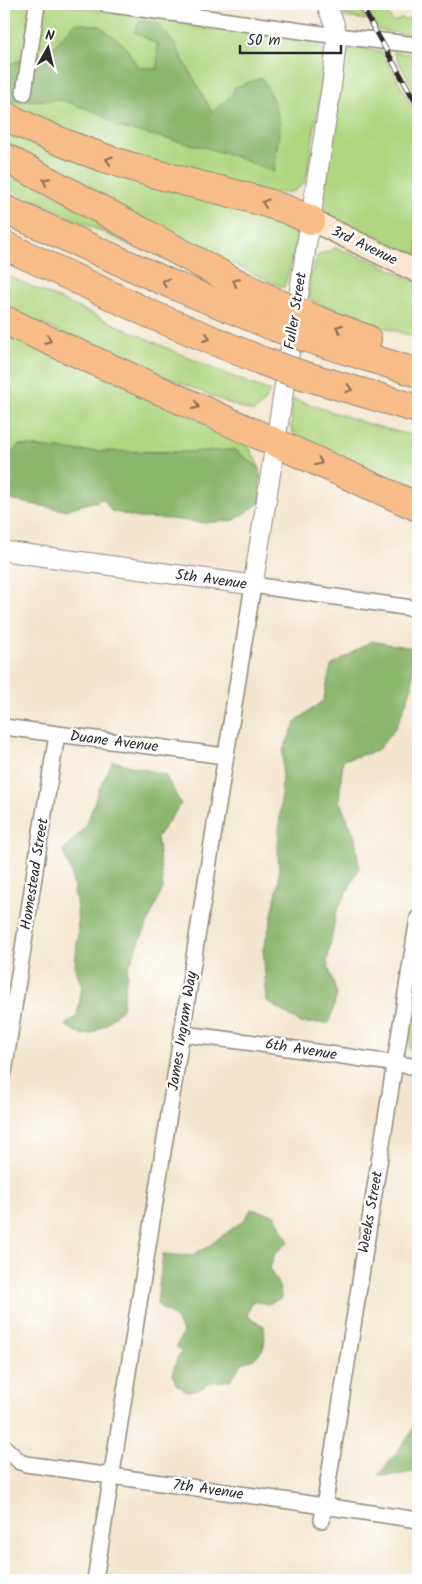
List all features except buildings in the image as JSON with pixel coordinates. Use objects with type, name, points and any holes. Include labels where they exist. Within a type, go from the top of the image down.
[{"type":"highway","points":[[4,115],[48,137],[97,156],[147,172],[259,201],[310,220]]},
{"type":"highway","points":[[4,158],[235,282],[277,316]]},
{"type":"highway","points":[[4,209],[173,285],[311,328],[418,373]]},
{"type":"highway","points":[[4,245],[150,314]]},
{"type":"highway","points":[[4,260],[150,314],[262,361],[302,375],[418,409]]},
{"type":"highway","points":[[4,320],[418,507]]},
{"type":"highway","points":[[311,328],[418,357]]},
{"type":"main road","name":"3rd Avenue","points":[[310,220],[418,272]]},
{"type":"street","points":[[24,93],[37,4]]},
{"type":"street","points":[[106,4],[337,36],[418,45]]},
{"type":"street","points":[[326,4],[332,15],[337,36]]},
{"type":"street","name":"Fuller Street","points":[[253,585],[274,441],[332,83],[337,36]]},
{"type":"street","name":"5th Avenue","points":[[4,551],[418,609]]},
{"type":"street","name":"James Ingram Way","points":[[113,1476],[253,585]]},
{"type":"street","name":"Duane Avenue","points":[[4,727],[225,756]]},
{"type":"street","name":"Homestead Street","points":[[4,1072],[58,735]]},
{"type":"street","name":"Weeks Street","points":[[323,1513],[418,918]]},
{"type":"street","name":"6th Avenue","points":[[183,1034],[418,1067]]},
{"type":"street","name":"7th Avenue","points":[[4,1447],[20,1462],[26,1464],[113,1476],[323,1513],[418,1520]]},
{"type":"street","points":[[96,1580],[113,1476]]},
{"type":"green space","points":[[4,4],[54,4],[297,38],[315,43],[321,48],[326,57],[306,181],[296,190],[287,193],[264,192],[159,166],[4,107]]},
{"type":"green space","points":[[338,4],[357,4],[366,20],[346,17]]},
{"type":"green space","points":[[363,4],[382,4],[393,22],[402,18],[405,20],[417,13],[418,9],[418,36],[378,30]]},
{"type":"green space","points":[[140,21],[157,23],[174,43],[212,112],[232,95],[235,87],[262,78],[274,102],[280,125],[274,172],[207,148],[117,127],[101,114],[62,100],[9,101],[4,98],[4,65],[48,53],[75,23],[100,26],[125,46],[138,67],[158,69],[157,44],[134,32]]},
{"type":"green space","points":[[360,48],[381,51],[418,116],[418,261],[325,216],[320,208],[345,56],[348,50]]},
{"type":"green space","points":[[393,52],[418,55],[418,96]]},
{"type":"green space","points":[[4,125],[291,218],[300,230],[284,288],[139,219],[4,146]]},
{"type":"green space","points":[[4,164],[134,242],[135,247],[4,187]]},
{"type":"green space","points":[[336,248],[380,264],[418,282],[418,338],[358,319],[310,300],[309,278],[317,256]]},
{"type":"green space","points":[[4,274],[218,371],[270,391],[263,404],[253,412],[4,308]]},
{"type":"green space","points":[[4,328],[236,438],[250,449],[260,469],[235,450],[179,452],[77,451],[19,445],[11,455],[4,454]]},
{"type":"green space","points":[[293,399],[372,425],[418,437],[418,496],[295,438],[291,428]]},
{"type":"green space","points":[[19,445],[77,451],[179,452],[235,450],[260,469],[261,502],[235,520],[204,523],[138,518],[111,511],[104,499],[64,510],[4,499],[4,462]]},
{"type":"green space","points":[[371,641],[413,648],[412,687],[397,726],[377,751],[343,760],[339,800],[355,837],[359,868],[336,913],[327,962],[337,995],[329,1023],[300,1023],[267,1001],[263,949],[279,880],[278,848],[283,751],[296,721],[323,701],[331,666]]},
{"type":"green space","points":[[113,761],[165,775],[181,804],[157,837],[163,888],[128,968],[122,1008],[108,1023],[91,1034],[81,1035],[65,1025],[77,1016],[82,987],[75,966],[78,933],[77,908],[71,872],[63,851],[86,826],[99,789]]},
{"type":"green space","points":[[416,1000],[418,1000],[418,1051],[409,1049]]},
{"type":"green space","points":[[251,1209],[275,1215],[289,1242],[275,1253],[270,1269],[279,1286],[281,1298],[268,1304],[252,1301],[247,1316],[264,1326],[265,1340],[263,1349],[254,1359],[242,1363],[230,1380],[209,1383],[201,1389],[187,1391],[177,1385],[172,1374],[178,1356],[182,1353],[176,1346],[183,1334],[175,1317],[162,1309],[157,1303],[163,1254],[190,1256],[206,1248],[244,1220]]},
{"type":"green space","points":[[418,1419],[418,1471],[390,1476],[379,1475],[409,1436]]},
{"type":"railway","points":[[360,4],[418,106]]}]
